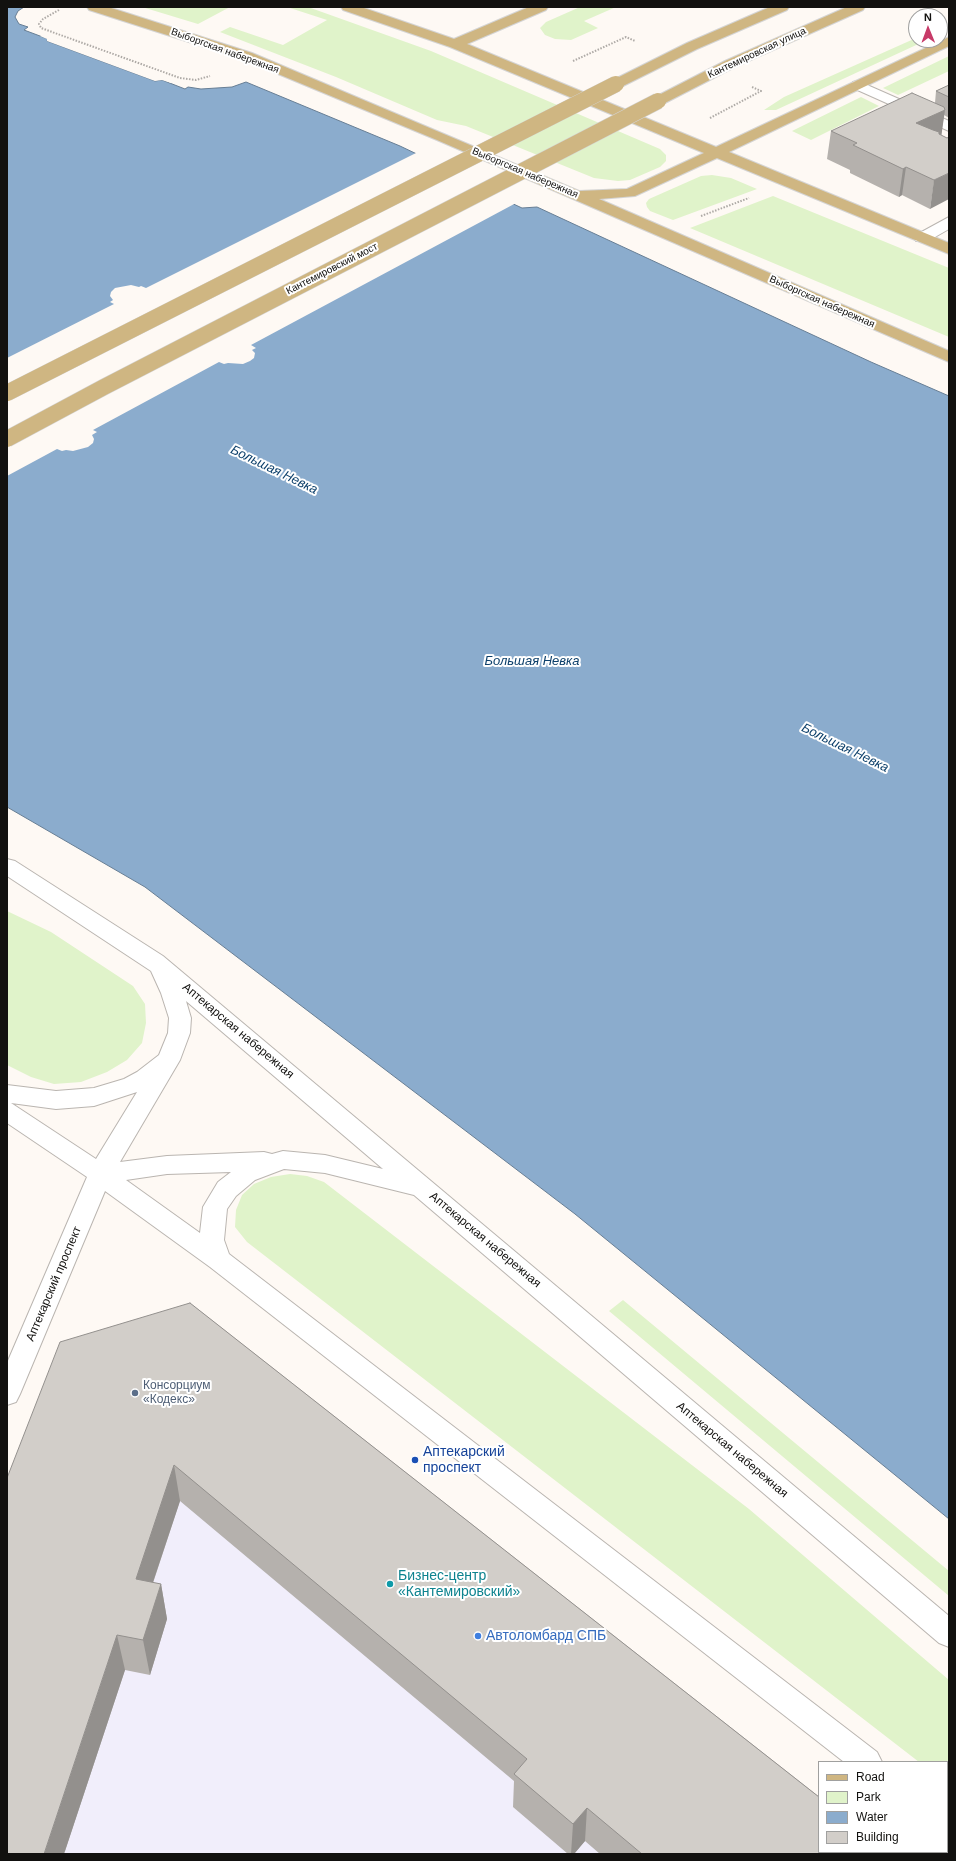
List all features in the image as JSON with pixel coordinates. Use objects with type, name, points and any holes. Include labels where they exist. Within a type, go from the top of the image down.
[{"type":"main road","name":"Выборгская набережная","points":[[94,7],[247,56],[406,122],[949,357]]},
{"type":"main road","points":[[348,7],[455,44],[949,249]]},
{"type":"main road","points":[[455,44],[541,7]]},
{"type":"main road","points":[[7,393],[692,46],[782,7]]},
{"type":"main road","name":"Кантемировская улица","points":[[658,101],[730,64],[858,7]]},
{"type":"main road","points":[[572,194],[605,195],[630,193],[645,187],[718,154],[949,41]]},
{"type":"main road","name":"Кантемировский мост","points":[[7,439],[125,376],[658,101]]},
{"type":"street","points":[[858,85],[949,127]]},
{"type":"street","points":[[922,238],[949,222]]},
{"type":"street","name":"Аптекарская набережная","points":[[7,866],[155,962],[424,1188],[949,1634]]},
{"type":"street","name":"Аптекарский проспект","points":[[7,1394],[100,1174],[168,1060],[179,1033],[180,1018],[172,993],[155,962]]},
{"type":"street","points":[[7,1094],[56,1100],[94,1097],[132,1085],[145,1078],[168,1060]]},
{"type":"street","points":[[7,1111],[100,1174],[219,1260],[866,1761]]},
{"type":"street","points":[[100,1174],[167,1165],[283,1160],[326,1164],[424,1188]]},
{"type":"street","points":[[219,1260],[212,1240],[212,1225],[215,1207],[227,1189],[246,1173],[283,1160]]},
{"type":"path","points":[[59,10],[43,19],[40,24],[42,28],[180,78],[196,80],[205,79],[211,75]]},
{"type":"path","points":[[572,62],[626,37],[636,41],[632,43]]},
{"type":"path","points":[[704,121],[753,94]]},
{"type":"path","points":[[696,218],[751,198]]},
{"type":"shaded area","points":[[59,1377],[818,1851],[818,1853],[850,1854],[7,1854]]},
{"type":"green space","points":[[142,7],[230,7],[198,24]]},
{"type":"green space","points":[[287,7],[308,7],[431,51],[660,149],[666,155],[666,161],[660,167],[630,180],[618,181],[594,178],[466,126],[437,120],[336,77],[220,32],[230,27],[283,45],[327,20]]},
{"type":"green space","points":[[580,7],[616,7],[584,21],[598,28],[571,40],[555,39],[545,35],[540,28],[546,22]]},
{"type":"green space","points":[[908,42],[908,48],[910,48],[776,110],[764,110],[784,97]]},
{"type":"green space","points":[[949,56],[949,71],[898,95],[883,88]]},
{"type":"green space","points":[[861,97],[879,106],[811,140],[792,131]]},
{"type":"green space","points":[[712,175],[731,178],[757,189],[673,220],[650,211],[647,207],[646,203],[649,199],[701,176]]},
{"type":"green space","points":[[773,196],[949,268],[949,337],[690,228]]},
{"type":"green space","points":[[7,911],[51,932],[133,986],[145,1004],[146,1023],[142,1043],[127,1060],[107,1072],[81,1082],[54,1084],[31,1077],[7,1065]]},
{"type":"green space","points":[[290,1174],[307,1176],[324,1182],[749,1509],[949,1680],[949,1786],[948,1761],[918,1761],[247,1242],[235,1227],[236,1210],[242,1195],[254,1184],[271,1177]]},
{"type":"green space","points":[[623,1300],[949,1571],[949,1596],[609,1311]]},
{"type":"water","name":"Большая Невка","points":[[7,7],[24,7],[18,11],[15,17],[19,24],[28,27],[24,30],[48,39],[47,41],[155,81],[162,80],[185,89],[188,87],[201,89],[232,87],[246,82],[400,146],[421,156],[421,161],[522,208],[537,207],[871,362],[949,396],[949,1519],[575,1214],[145,887],[7,807]]},
{"type":"pier","points":[[42,35],[49,37],[49,40],[156,79],[162,78],[173,82],[171,83],[162,80],[155,81],[47,41],[47,39],[40,36]]},
{"type":"pier","points":[[418,152],[423,155],[423,160],[516,203],[251,345],[256,348],[252,350],[255,353],[254,358],[250,361],[243,364],[224,364],[219,362],[93,430],[97,432],[92,435],[94,439],[93,443],[88,447],[73,451],[62,451],[57,449],[7,476],[7,358],[114,304],[110,302],[113,300],[110,296],[111,292],[115,288],[131,285],[146,288]]},
{"type":"building","points":[[949,85],[949,97],[936,91]]},
{"type":"building","points":[[912,93],[944,107],[945,110],[916,123],[939,132],[939,134],[947,138],[949,137],[949,173],[934,180],[906,167],[903,169],[853,145],[857,143],[831,131]]},
{"type":"building","points":[[190,1303],[818,1796],[818,1853],[892,1854],[642,1854],[587,1808],[573,1824],[514,1774],[527,1759],[174,1465],[136,1579],[161,1584],[143,1640],[117,1635],[44,1854],[7,1854],[7,1478],[60,1342]]},
{"type":"place","name":"Консорциум «Кодекс»","points":[[135,1393]]},
{"type":"place","name":"Аптекарский проспект","points":[[415,1460]]},
{"type":"place","name":"Бизнес-центр «Кантемировский»","points":[[390,1584]]},
{"type":"place","name":"Автоломбард СПБ","points":[[478,1636]]}]
